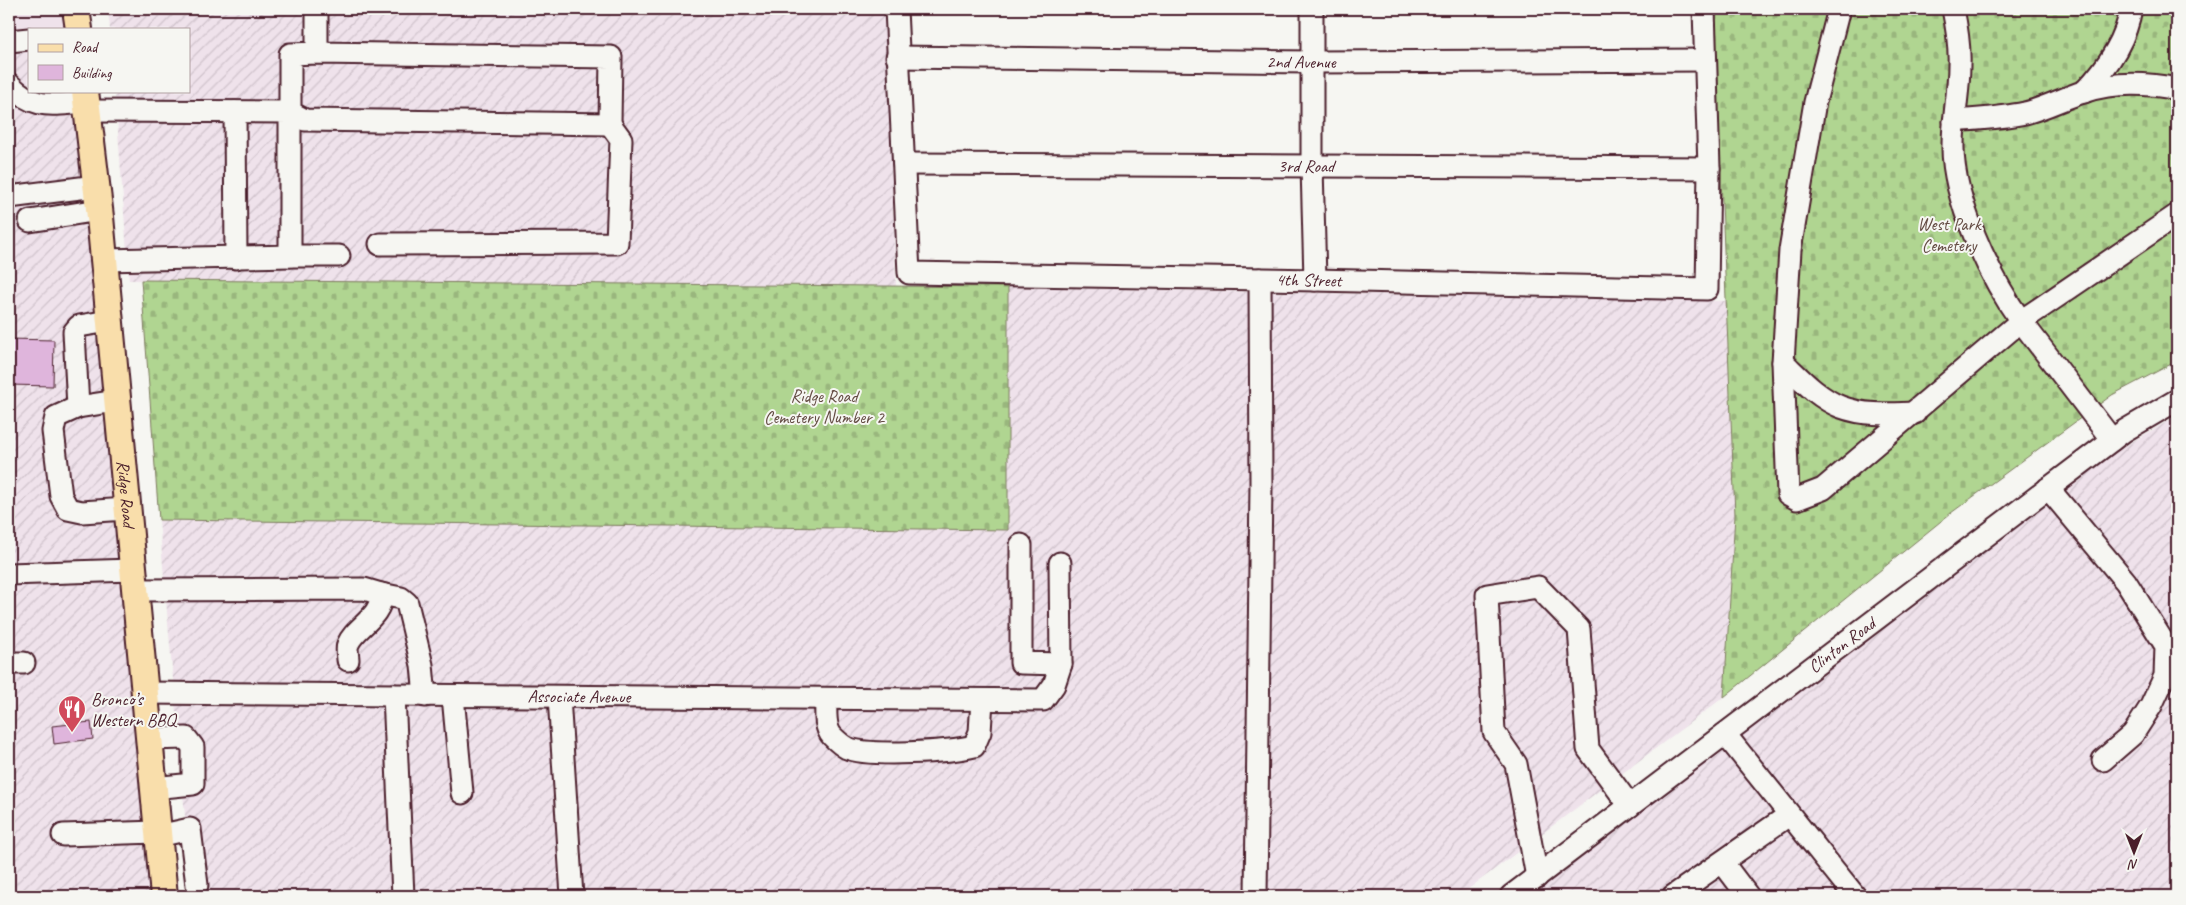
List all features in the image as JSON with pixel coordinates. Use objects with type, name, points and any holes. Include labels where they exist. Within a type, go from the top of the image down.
[{"type":"main road","points":[[76,9],[78,28]]},
{"type":"main road","name":"Ridge Road","points":[[87,101],[98,198],[143,693],[164,895]]},
{"type":"street","points":[[317,9],[317,53]]},
{"type":"street","points":[[896,9],[904,164]]},
{"type":"street","points":[[1312,9],[1312,166],[1315,280]]},
{"type":"street","points":[[1704,9],[1709,168]]},
{"type":"street","points":[[1839,9],[1814,102],[1790,250],[1783,362],[1788,494],[1797,499],[1823,489],[1915,413],[2021,321],[2177,215]]},
{"type":"street","points":[[1953,9],[1958,33],[1960,66],[1952,147],[1957,186],[1968,218],[2009,304],[2112,440]]},
{"type":"street","points":[[2084,92],[2098,78],[2110,60],[2122,38],[2131,9]]},
{"type":"street","points":[[9,41],[28,39]]},
{"type":"street","points":[[290,256],[290,54],[611,57],[610,124],[621,139],[617,243],[380,244]]},
{"type":"street","name":"2nd Avenue","points":[[898,57],[1312,62],[1705,60]]},
{"type":"street","points":[[9,84],[16,92],[37,104],[87,101],[235,112],[290,112],[305,120],[610,124]]},
{"type":"street","points":[[1954,121],[1995,118],[2027,112],[2084,92],[2138,84],[2177,89]]},
{"type":"street","points":[[235,112],[236,258]]},
{"type":"street","name":"3rd Road","points":[[904,164],[1709,168]]},
{"type":"street","name":"4th Street","points":[[904,164],[909,273],[1707,289],[1709,168]]},
{"type":"street","points":[[9,197],[98,198]]},
{"type":"street","points":[[30,221],[98,198]]},
{"type":"street","points":[[104,260],[339,256]]},
{"type":"street","points":[[1256,896],[1261,484],[1260,279]]},
{"type":"street","points":[[78,407],[74,332],[80,326],[109,321]]},
{"type":"street","points":[[1783,362],[1813,390],[1841,407],[1875,414],[1915,413]]},
{"type":"street","points":[[116,400],[78,407],[56,417],[53,430],[61,496],[68,509],[82,512],[126,509]]},
{"type":"street","name":"Clinton Road","points":[[1511,896],[2124,430],[2177,400]]},
{"type":"street","points":[[2048,488],[2126,582],[2166,646],[2165,676],[2150,706],[2133,734],[2102,760]]},
{"type":"street","points":[[1021,545],[1021,663],[1062,664],[1060,563]]},
{"type":"street","points":[[9,574],[373,592],[401,598],[408,603],[422,665],[425,696]]},
{"type":"street","points":[[1537,877],[1516,764],[1494,732],[1487,595],[1538,587],[1579,629],[1588,750],[1630,806]]},
{"type":"street","points":[[348,660],[348,644],[375,612],[381,601],[373,592]]},
{"type":"street","name":"Associate Avenue","points":[[143,693],[1043,700],[1054,685],[1062,664]]},
{"type":"street","points":[[394,696],[403,896]]},
{"type":"street","points":[[453,696],[462,793]]},
{"type":"street","points":[[559,697],[572,896]]},
{"type":"street","points":[[826,699],[826,726],[831,735],[846,748],[868,753],[956,751],[974,746],[980,732],[982,700]]},
{"type":"street","points":[[1725,734],[1852,895]]},
{"type":"street","points":[[148,739],[186,738],[193,747],[193,784],[153,788]]},
{"type":"street","points":[[1673,896],[1789,816]]},
{"type":"street","points":[[63,835],[158,834],[190,829],[198,891],[164,895]]},
{"type":"street","points":[[1723,863],[1748,896]]},
{"type":"shaded area","points":[[9,9],[76,9],[79,28],[28,28],[9,35]]},
{"type":"shaded area","points":[[108,9],[885,9],[896,286],[129,280],[115,92],[190,92],[190,28],[110,28]]},
{"type":"shaded area","points":[[9,35],[28,35],[28,92],[85,92],[164,896],[9,896]]},
{"type":"shaded area","points":[[1008,287],[1726,301],[1735,515],[1724,697],[1459,896],[192,896],[159,520],[1008,530]]},
{"type":"shaded area","points":[[2177,416],[2177,896],[1529,896],[2125,446]]},
{"type":"green space","name":"West Park Cemetery","points":[[1714,9],[2177,9],[2177,361],[2112,395],[1951,513],[1724,697],[1735,515]]},
{"type":"green space","name":"Ridge Road Cemetery Number 2","points":[[141,280],[1008,287],[1008,530],[159,520]]},
{"type":"building","points":[[9,339],[54,340],[53,386],[9,385]]},
{"type":"building","name":"Bronco’s Western BBQ","points":[[91,722],[93,739],[54,744],[52,726]]},
{"type":"place","name":"Bronco’s Western BBQ","points":[[72,733]]}]
